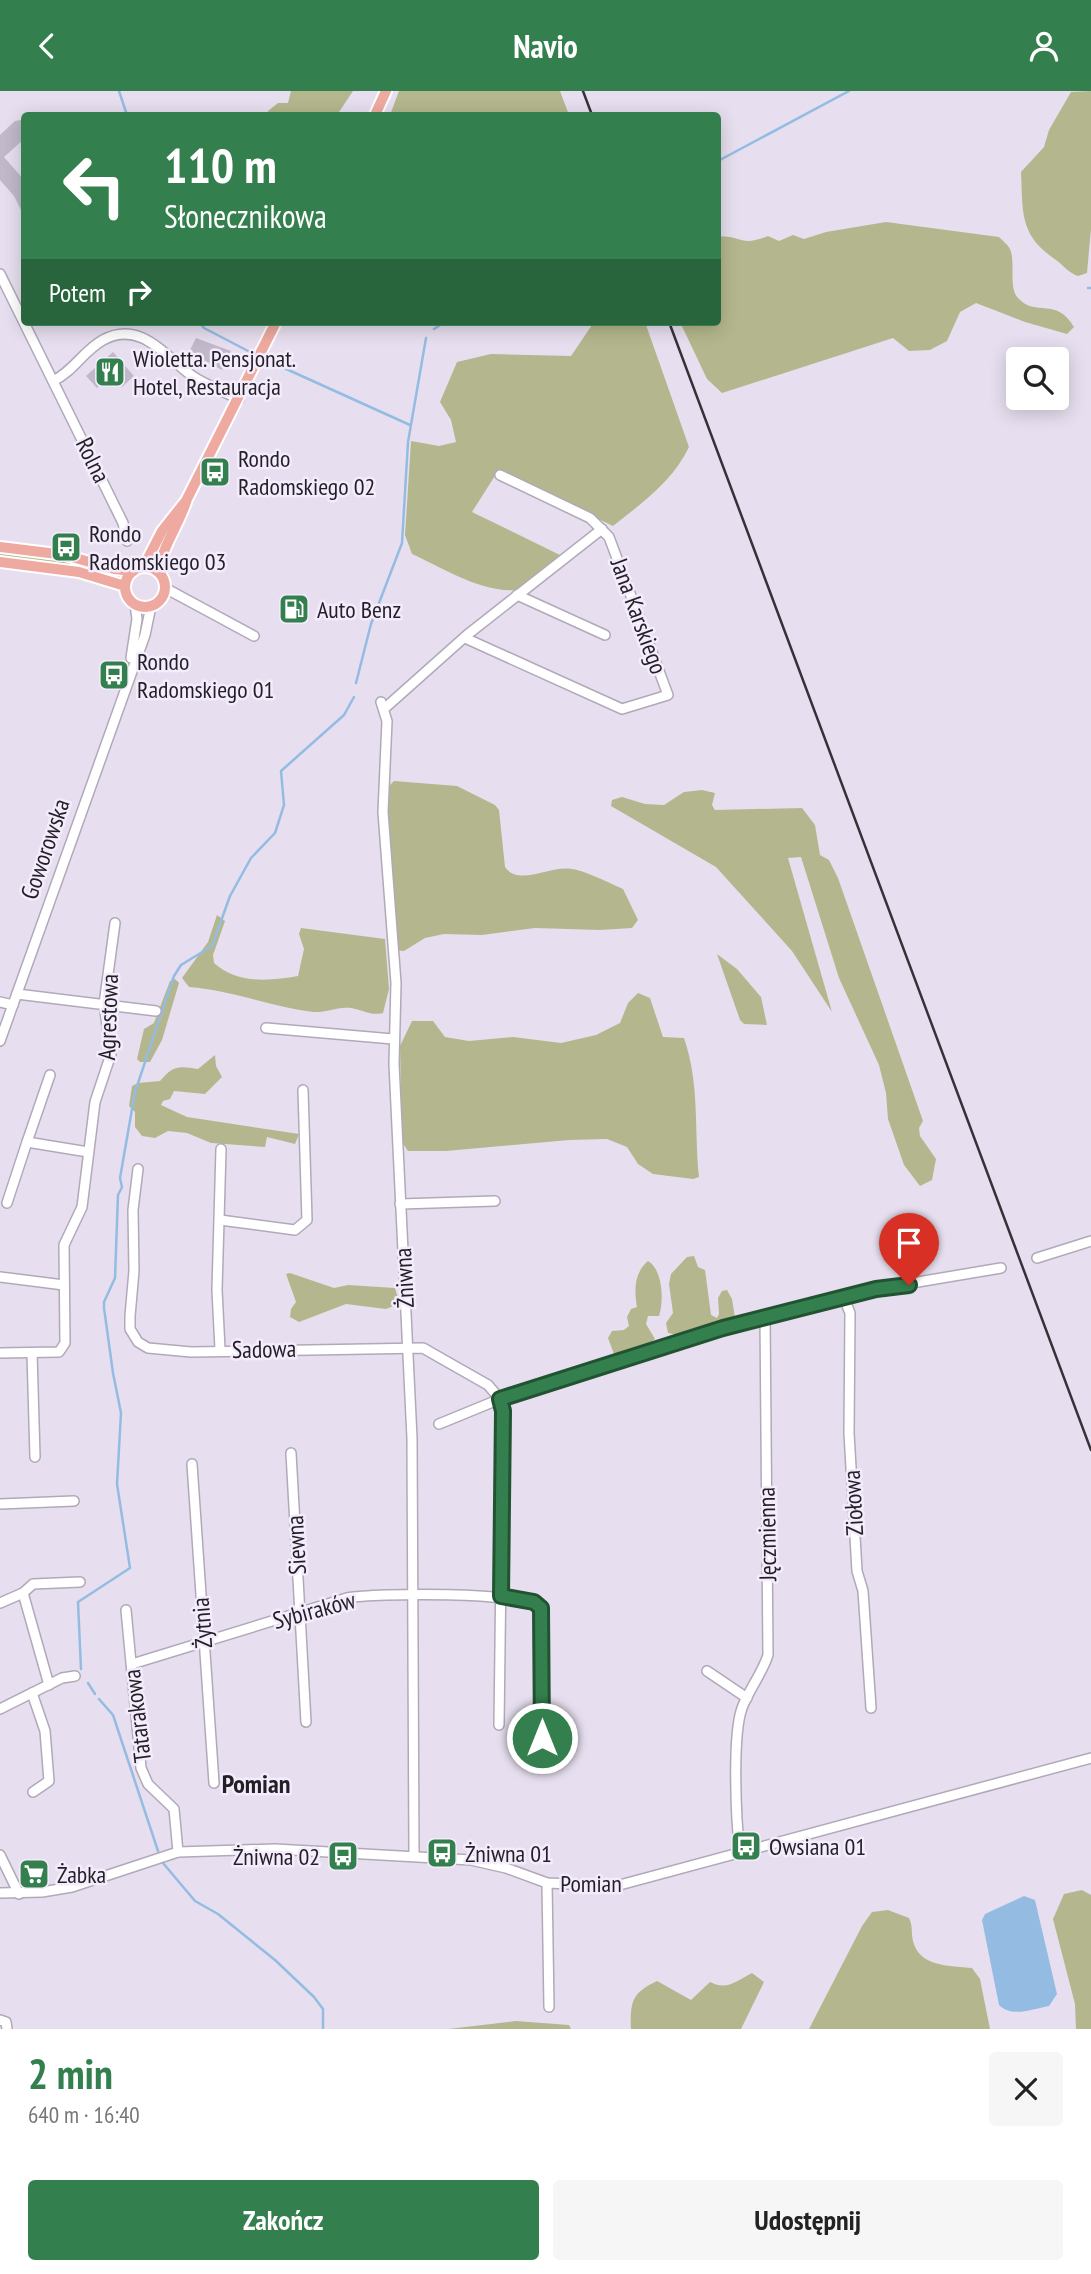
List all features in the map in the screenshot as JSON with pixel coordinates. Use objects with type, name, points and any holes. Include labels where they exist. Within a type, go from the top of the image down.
[{"type":"main road","points":[[376,112],[386,91]]},
{"type":"main road","points":[[187,499],[166,523],[125,586],[127,597],[135,604],[151,606],[161,599],[165,588],[159,572],[163,554],[180,522],[187,499],[274,326]]},
{"type":"main road","points":[[0,548],[63,555],[114,569],[138,568],[159,572]]},
{"type":"main road","points":[[0,562],[79,572],[125,586]]},
{"type":"street","name":"Rolna","points":[[0,274],[21,316]]},
{"type":"street","name":"Rolna","points":[[26,326],[123,523],[127,541]]},
{"type":"street","points":[[53,381],[71,372],[102,341],[117,335],[132,335],[151,341],[195,378],[239,399]]},
{"type":"street","points":[[465,638],[603,529],[590,518],[500,475]]},
{"type":"street","name":"Jana Karskiego","points":[[465,638],[622,709],[668,695],[609,537],[603,529]]},
{"type":"street","points":[[165,588],[254,636]]},
{"type":"street","points":[[517,595],[605,635]]},
{"type":"street","name":"Goworowska","points":[[130,671],[136,619],[135,604]]},
{"type":"street","name":"Goworowska","points":[[0,1041],[145,635],[151,606]]},
{"type":"street","name":"Żniwna","points":[[414,1856],[408,1346],[393,1039],[396,983],[383,812],[387,746],[383,705],[465,638]]},
{"type":"street","name":"Agrestowa","points":[[32,1353],[59,1352],[66,1339],[64,1243],[82,1207],[96,1102],[111,1054],[104,1004],[115,923]]},
{"type":"street","points":[[17,993],[156,1011]]},
{"type":"street","points":[[0,1002],[13,1006]]},
{"type":"street","points":[[265,1028],[393,1039]]},
{"type":"street","points":[[7,1203],[50,1075]]},
{"type":"street","points":[[220,1220],[295,1230],[307,1220],[303,1090]]},
{"type":"street","points":[[27,1142],[88,1152]]},
{"type":"street","points":[[220,1349],[217,1290],[221,1149]]},
{"type":"street","name":"Sadowa","points":[[138,1168],[133,1210],[130,1329],[138,1342],[148,1348],[191,1352],[220,1349],[408,1346],[428,1349],[488,1385],[500,1399]]},
{"type":"street","points":[[400,1204],[495,1201]]},
{"type":"street","points":[[1037,1258],[1091,1241]]},
{"type":"street","points":[[439,1424],[500,1399],[698,1335],[876,1289],[1001,1268]]},
{"type":"street","points":[[0,1277],[64,1285]]},
{"type":"street","name":"Ziołowa","points":[[844,1298],[850,1313],[849,1433],[857,1571],[863,1591],[871,1708]]},
{"type":"street","name":"Jęczmienna","points":[[740,1853],[736,1753],[741,1709],[764,1670],[768,1655],[765,1317]]},
{"type":"street","points":[[0,1353],[32,1353],[35,1457]]},
{"type":"street","points":[[499,1725],[503,1411],[500,1399]]},
{"type":"street","name":"Siewna","points":[[291,1453],[306,1722]]},
{"type":"street","name":"Żytnia","points":[[192,1464],[214,1783]]},
{"type":"street","points":[[0,1504],[74,1501]]},
{"type":"street","points":[[0,1603],[23,1593],[29,1585],[80,1582]]},
{"type":"street","points":[[23,1593],[50,1685]]},
{"type":"street","name":"Sybiraków","points":[[132,1664],[361,1596],[501,1596],[534,1602],[541,1608],[542,1738]]},
{"type":"street","name":"Tatarakowa","points":[[126,1610],[141,1768],[148,1784],[174,1809],[178,1852]]},
{"type":"street","points":[[707,1671],[747,1698]]},
{"type":"street","points":[[0,1709],[62,1678],[75,1676]]},
{"type":"street","points":[[32,1693],[45,1731],[49,1781],[33,1792]]},
{"type":"street","name":"Pomian","points":[[0,1893],[72,1887],[178,1852],[275,1849],[414,1856],[485,1863],[547,1883],[616,1886],[1091,1758]]},
{"type":"street","points":[[0,1856],[19,1893]]},
{"type":"street","points":[[547,1883],[548,2007]]},
{"type":"green space","points":[[291,91],[353,91],[339,112],[268,112],[278,103],[288,103]]},
{"type":"green space","points":[[399,91],[560,91],[568,112],[391,112]]},
{"type":"green space","points":[[1091,91],[1091,229],[1087,273],[1078,276],[1044,251],[1029,232],[1023,211],[1021,172],[1044,147],[1049,130],[1071,92]]},
{"type":"green space","points":[[886,222],[999,237],[1010,249],[1013,288],[1018,298],[1032,307],[1060,312],[1074,327],[1067,334],[1025,322],[976,303],[960,312],[947,341],[930,350],[909,351],[893,338],[722,393],[707,379],[682,326],[721,326],[721,237],[751,241],[768,236],[779,241],[793,235],[804,239],[826,232]]},
{"type":"green space","points":[[591,326],[646,326],[689,447],[674,470],[656,491],[613,526],[498,471],[472,512],[564,557],[540,580],[522,589],[490,588],[412,554],[405,535],[411,441],[439,446],[456,442],[451,420],[440,402],[457,362],[491,354],[571,356]]},
{"type":"green space","points":[[0,552],[59,559],[122,575],[121,579],[59,563],[0,558]]},
{"type":"green space","points":[[394,781],[457,786],[495,805],[499,810],[505,867],[511,873],[527,875],[563,869],[590,874],[623,889],[638,920],[632,928],[535,928],[482,935],[444,934],[425,938],[404,951],[395,950],[386,812],[387,788]]},
{"type":"green space","points":[[702,790],[715,793],[712,805],[715,810],[802,808],[815,825],[820,855],[829,860],[838,878],[923,1121],[919,1128],[920,1136],[936,1159],[932,1180],[920,1186],[904,1165],[888,1119],[886,1093],[879,1065],[839,978],[801,857],[788,858],[832,1012],[792,951],[716,867],[611,806],[612,800],[622,797],[645,804],[664,805],[684,792]]},
{"type":"green space","points":[[217,915],[225,921],[213,955],[214,963],[243,978],[276,979],[298,976],[304,949],[299,934],[301,928],[385,939],[389,989],[383,1013],[346,1008],[313,1012],[220,991],[189,987],[182,978],[208,942]]},
{"type":"green space","points":[[717,954],[737,969],[761,997],[767,1025],[744,1024],[740,1020]]},
{"type":"green space","points":[[175,979],[179,983],[162,1040],[150,1062],[140,1062],[137,1059],[144,1029],[154,1023],[170,981]]},
{"type":"green space","points":[[638,993],[650,998],[663,1037],[684,1038],[694,1090],[699,1177],[693,1179],[653,1174],[638,1164],[627,1147],[607,1139],[446,1151],[408,1151],[402,1142],[400,1046],[412,1021],[433,1021],[445,1037],[469,1041],[513,1037],[561,1043],[596,1035],[620,1023],[628,1003]]},
{"type":"green space","points":[[215,1055],[216,1066],[222,1077],[205,1094],[174,1091],[170,1099],[163,1101],[161,1105],[187,1117],[299,1134],[295,1144],[267,1137],[265,1147],[211,1143],[187,1133],[168,1131],[155,1138],[142,1136],[135,1127],[135,1112],[129,1106],[132,1086],[160,1081],[177,1068],[198,1069]]},
{"type":"green space","points":[[694,1256],[698,1267],[705,1270],[711,1315],[717,1318],[718,1298],[722,1291],[727,1290],[732,1299],[735,1318],[678,1335],[668,1333],[666,1323],[673,1313],[669,1284],[671,1274],[687,1257]]},
{"type":"green space","points":[[648,1261],[657,1271],[661,1286],[659,1316],[648,1316],[646,1324],[655,1339],[643,1348],[617,1356],[608,1338],[612,1331],[624,1330],[629,1326],[627,1317],[631,1309],[637,1307],[635,1288],[638,1276]]},
{"type":"green space","points":[[286,1274],[334,1288],[348,1285],[395,1288],[398,1298],[396,1305],[386,1309],[346,1304],[299,1322],[290,1317],[296,1302]]},
{"type":"green space","points":[[1082,1890],[1091,1895],[1091,2029],[1076,2029],[1075,2004],[1053,1919],[1064,1894]]},
{"type":"green space","points":[[888,1910],[909,1918],[916,1950],[922,1956],[937,1963],[972,1968],[980,1979],[990,2029],[809,2029],[862,1926],[872,1912]]},
{"type":"green space","points":[[752,1973],[764,1982],[741,2029],[631,2029],[634,1999],[642,1990],[657,1981],[691,2000],[710,1982],[727,1985]]},
{"type":"green space","points":[[516,2021],[569,2025],[571,2029],[448,2029]]},
{"type":"water","points":[[1024,1896],[1035,1900],[1057,1994],[1049,2006],[1016,2012],[999,2005],[982,1920],[985,1914]]},
{"type":"building","points":[[21,120],[21,142],[4,157],[21,177],[21,210],[14,196],[0,180],[0,135],[15,121]]},
{"type":"building","points":[[196,338],[231,351],[222,370],[189,352]]},
{"type":"building","name":"Wioletta. Pensjonat. Hotel, Restauracja","points":[[113,352],[134,376],[122,387],[111,375],[97,388],[86,376]]},
{"type":"building","name":"Żabka","points":[[39,1864],[43,1884],[30,1885],[26,1870]]},
{"type":"waterway","points":[[119,91],[126,112]]},
{"type":"waterway","points":[[721,159],[849,91]]},
{"type":"waterway","points":[[202,326],[250,352]]},
{"type":"waterway","points":[[434,329],[439,326]]},
{"type":"waterway","points":[[356,683],[371,624],[402,543],[408,442],[426,338]]},
{"type":"waterway","points":[[273,363],[410,425]]},
{"type":"waterway","points":[[81,1669],[78,1602],[130,1568],[117,1484],[121,1413],[104,1302],[115,1278],[118,1195],[122,1187],[120,1178],[135,1092],[174,976],[181,965],[212,946],[230,896],[251,858],[275,833],[284,805],[281,771],[344,715],[354,697]]},
{"type":"waterway","points":[[88,1683],[95,1694]]},
{"type":"waterway","points":[[99,1699],[113,1715],[158,1851]]},
{"type":"waterway","points":[[163,1863],[195,1901],[218,1914],[275,1960],[314,1997],[323,2009],[323,2029]]},
{"type":"railway","points":[[583,91],[591,112]]},
{"type":"railway","points":[[670,326],[1091,1450]]},
{"type":"place","name":"Wioletta. Pensjonat. Hotel, Restauracja","points":[[110,372]]},
{"type":"place","name":"Rondo Radomskiego 02","points":[[215,472]]},
{"type":"place","name":"Rondo Radomskiego 03","points":[[66,547]]},
{"type":"place","name":"Auto Benz","points":[[294,609]]},
{"type":"place","name":"Rondo Radomskiego 01","points":[[114,675]]},
{"type":"place","name":"Owsiana 01","points":[[746,1846]]},
{"type":"place","name":"Żniwna 01","points":[[442,1853]]},
{"type":"place","name":"Żniwna 02","points":[[343,1856]]},
{"type":"place","name":"Żabka","points":[[34,1874]]},
{"type":"district","name":"Pomian","points":[[256,1783]]},
{"type":"route","points":[[542,1738],[541,1608],[534,1602],[501,1596],[503,1411],[500,1399],[723,1328],[876,1289],[909,1285]]}]
